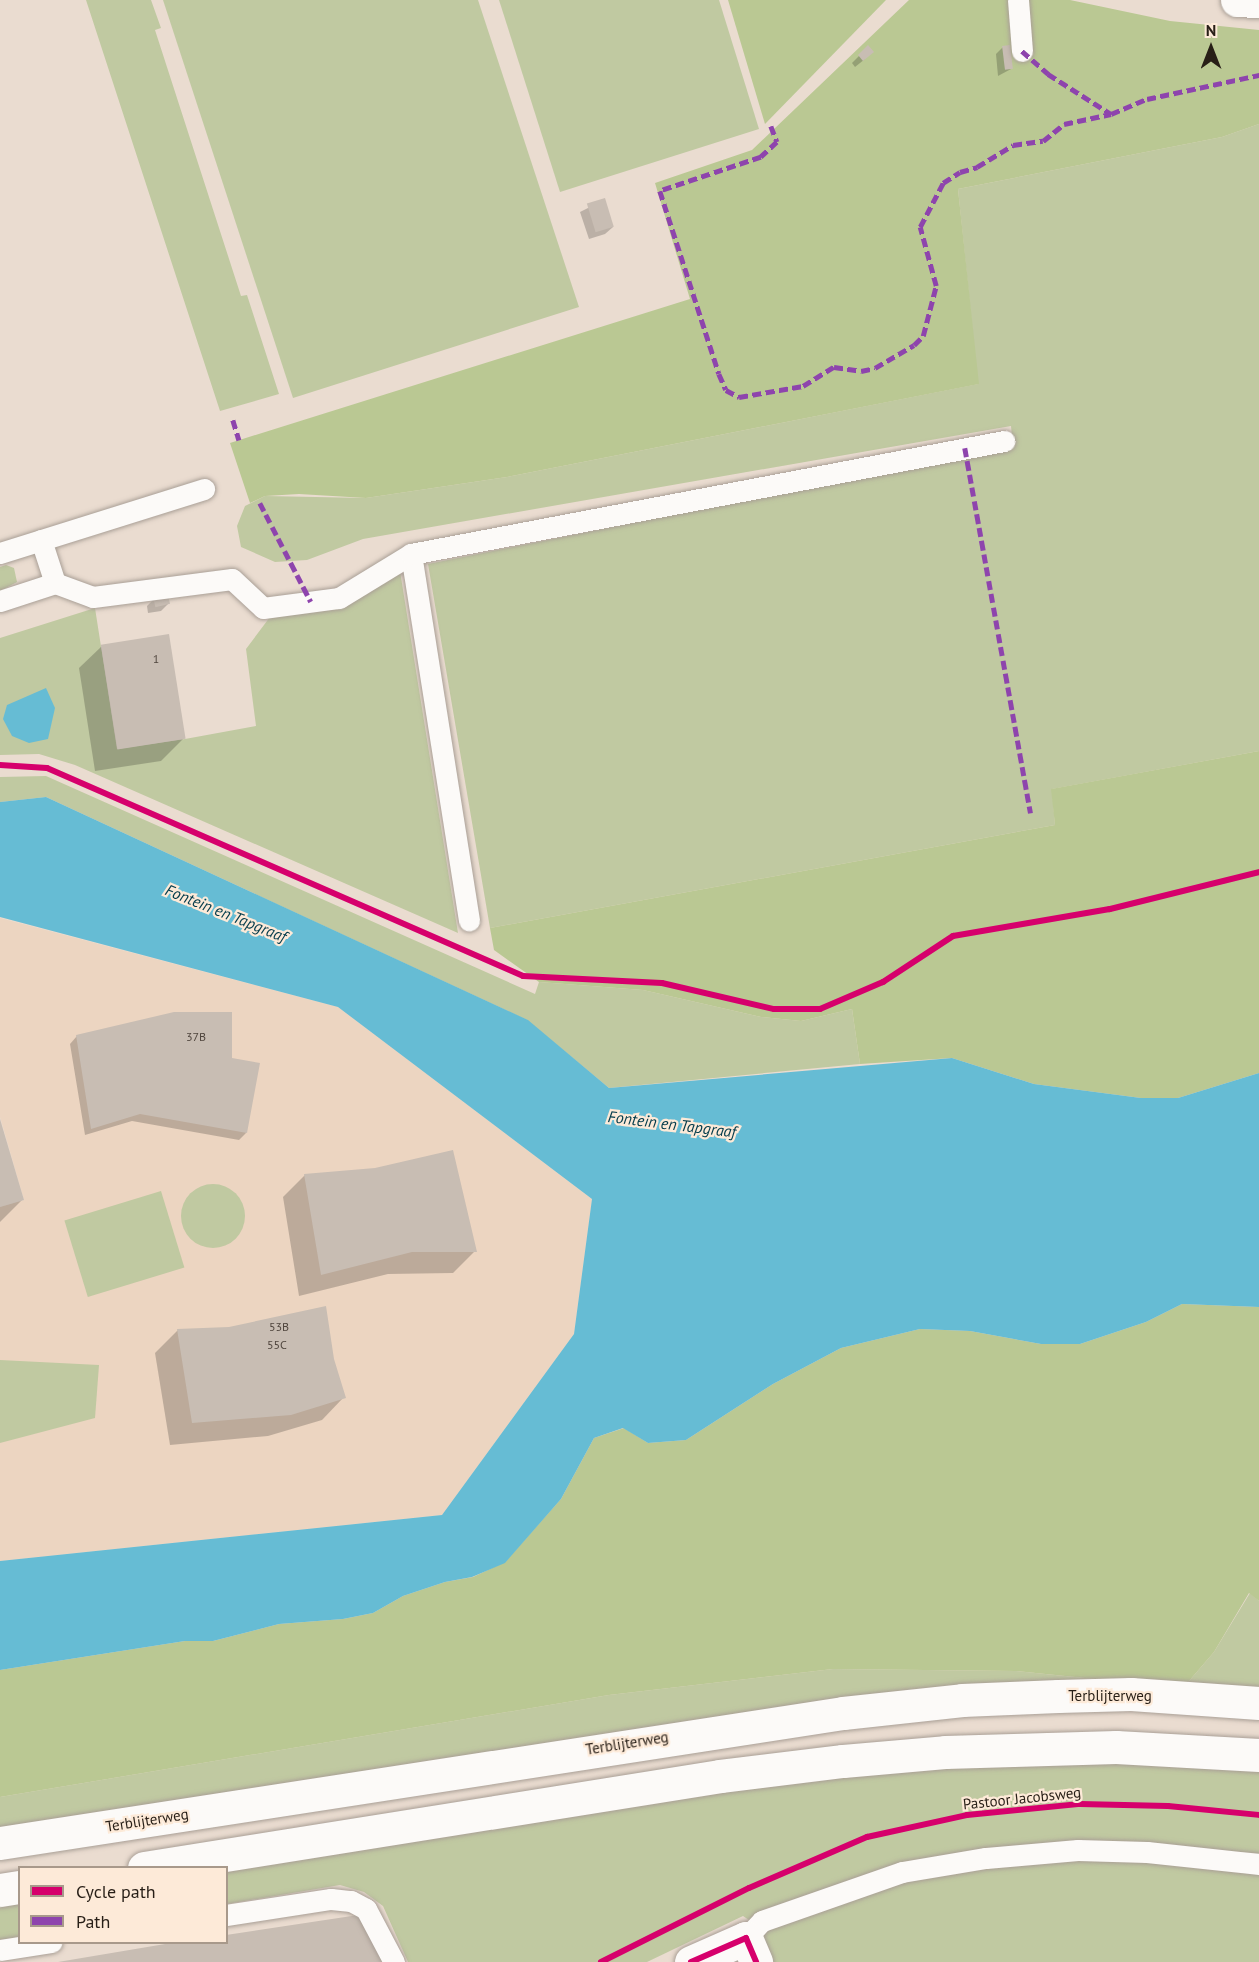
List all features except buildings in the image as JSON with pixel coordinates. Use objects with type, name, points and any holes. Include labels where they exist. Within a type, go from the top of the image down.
[{"type":"main road","points":[[1237,0],[1259,1]]},
{"type":"main road","name":"Terblijterweg","points":[[0,1843],[843,1713],[962,1700],[1068,1695],[1154,1695],[1259,1703]]},
{"type":"main road","points":[[157,1866],[708,1778],[843,1761],[945,1752],[1116,1747],[1259,1755]]},
{"type":"main road","points":[[0,1890],[18,1887]]},
{"type":"main road","points":[[691,1962],[751,1950]]},
{"type":"lane","points":[[1018,0],[1022,51]]},
{"type":"lane","points":[[0,601],[56,583],[93,597],[232,579],[263,608],[339,598],[411,554],[1004,441]]},
{"type":"lane","points":[[0,553],[204,489]]},
{"type":"lane","points":[[41,540],[56,583]]},
{"type":"lane","points":[[411,554],[469,920]]},
{"type":"lane","points":[[751,1950],[762,1921],[902,1872],[986,1858],[1078,1850],[1147,1852],[1259,1864]]},
{"type":"lane","points":[[228,1915],[332,1899],[351,1901],[366,1909],[394,1962]]},
{"type":"lane","points":[[0,1950],[38,1944]]},
{"type":"shaded area","points":[[0,918],[338,1007],[592,1199],[574,1334],[442,1515],[0,1561],[0,1207],[24,1200],[0,1117]]},
{"type":"green space","points":[[86,0],[151,0],[161,28],[155,30],[241,296],[247,295],[279,394],[220,411]]},
{"type":"green space","points":[[163,0],[478,0],[579,307],[293,398]]},
{"type":"green space","points":[[499,0],[719,0],[759,129],[560,192]]},
{"type":"green space","points":[[728,0],[886,0],[765,124]]},
{"type":"green space","points":[[909,0],[1070,0],[1170,21],[1259,30],[1259,124],[1222,137],[958,189],[979,384],[507,477],[366,498],[299,494],[265,496],[250,503],[230,443],[690,299],[655,183],[752,150]]},
{"type":"green space","points":[[1259,124],[1259,751],[1052,789],[1055,825],[490,928],[428,564],[1013,447],[1011,426],[363,539],[307,560],[275,562],[241,547],[237,526],[245,506],[265,496],[366,498],[507,477],[978,384],[958,189],[1222,137]]},
{"type":"green space","points":[[6,565],[14,568],[17,582],[0,591],[0,567]]},
{"type":"green space","points":[[400,571],[458,933],[75,765],[39,754],[0,755],[0,638],[95,608],[117,749],[185,739],[256,726],[246,649],[270,617]]},
{"type":"green space","points":[[1259,751],[1259,1073],[1178,1098],[1141,1098],[1034,1084],[952,1058],[860,1064],[852,1009],[801,1021],[761,1017],[643,990],[539,982],[494,950],[490,928],[1055,825],[1051,789]]},
{"type":"green space","points":[[46,776],[535,994],[539,982],[643,990],[761,1017],[801,1021],[852,1009],[860,1064],[609,1088],[527,1020],[46,797],[0,802],[0,777]]},
{"type":"green space","points":[[213,1184],[231,1190],[239,1198],[245,1216],[239,1234],[231,1242],[213,1248],[195,1242],[187,1234],[181,1216],[187,1198],[195,1190]]},
{"type":"green space","points":[[161,1191],[184,1268],[88,1297],[64,1221]]},
{"type":"green space","points":[[1182,1304],[1259,1307],[1259,1601],[1249,1593],[1214,1652],[1183,1688],[1016,1671],[833,1669],[609,1695],[0,1797],[0,1670],[185,1641],[213,1641],[279,1624],[343,1619],[373,1613],[403,1596],[445,1582],[473,1577],[505,1562],[561,1499],[594,1438],[624,1428],[648,1443],[686,1440],[773,1384],[841,1348],[920,1329],[970,1331],[1041,1344],[1080,1344],[1146,1322]]},
{"type":"green space","points":[[0,1360],[99,1365],[95,1418],[0,1443]]},
{"type":"green space","points":[[1250,1593],[1259,1601],[1259,1695],[1183,1688],[1214,1652]]},
{"type":"green space","points":[[833,1669],[1016,1671],[1183,1688],[0,1828],[0,1797],[609,1695]]},
{"type":"green space","points":[[1091,1757],[1259,1767],[1259,1962],[770,1962],[752,1922],[743,1916],[647,1962],[408,1962],[383,1906],[364,1892],[340,1885],[228,1904],[228,1868],[688,1795],[905,1769]]},
{"type":"green space","points":[[18,1901],[18,1937],[0,1940],[0,1904]]},
{"type":"water","points":[[46,688],[55,708],[48,739],[29,743],[12,736],[3,719],[7,705]]},
{"type":"water","name":"Fontein en Tapgraaf","points":[[46,797],[528,1020],[609,1088],[952,1058],[1034,1084],[1141,1098],[1178,1098],[1259,1073],[1259,1307],[1182,1304],[1146,1322],[1080,1344],[1041,1344],[970,1331],[920,1329],[841,1348],[773,1384],[686,1440],[648,1443],[623,1428],[594,1438],[561,1499],[505,1563],[472,1577],[445,1582],[403,1596],[373,1613],[343,1619],[279,1624],[213,1641],[185,1641],[0,1670],[0,1561],[442,1515],[574,1334],[592,1199],[338,1007],[0,917],[0,802]]},
{"type":"marked path","points":[[1022,51],[1048,74],[1111,114]]},
{"type":"marked path","points":[[771,126],[777,142],[761,157],[660,191],[719,374],[726,390],[739,397],[803,386],[834,367],[861,371],[875,368],[914,345],[923,336],[936,286],[920,227],[943,183],[960,172],[977,167],[1013,145],[1043,141],[1064,124],[1111,114],[1147,99],[1259,75]]},
{"type":"marked path","points":[[233,420],[239,440]]},
{"type":"marked path","points":[[965,448],[1031,813]]},
{"type":"marked path","points":[[260,503],[311,602]]},
{"type":"cycle path","points":[[0,765],[47,768],[523,976],[662,983],[774,1009],[820,1009],[883,982],[953,936],[1110,909],[1259,872]]},
{"type":"cycle path","name":"Pastoor Jacobsweg","points":[[601,1962],[749,1888],[867,1837],[967,1815],[1080,1804],[1168,1806],[1259,1815]]},
{"type":"cycle path","points":[[691,1962],[746,1938],[756,1962]]}]
